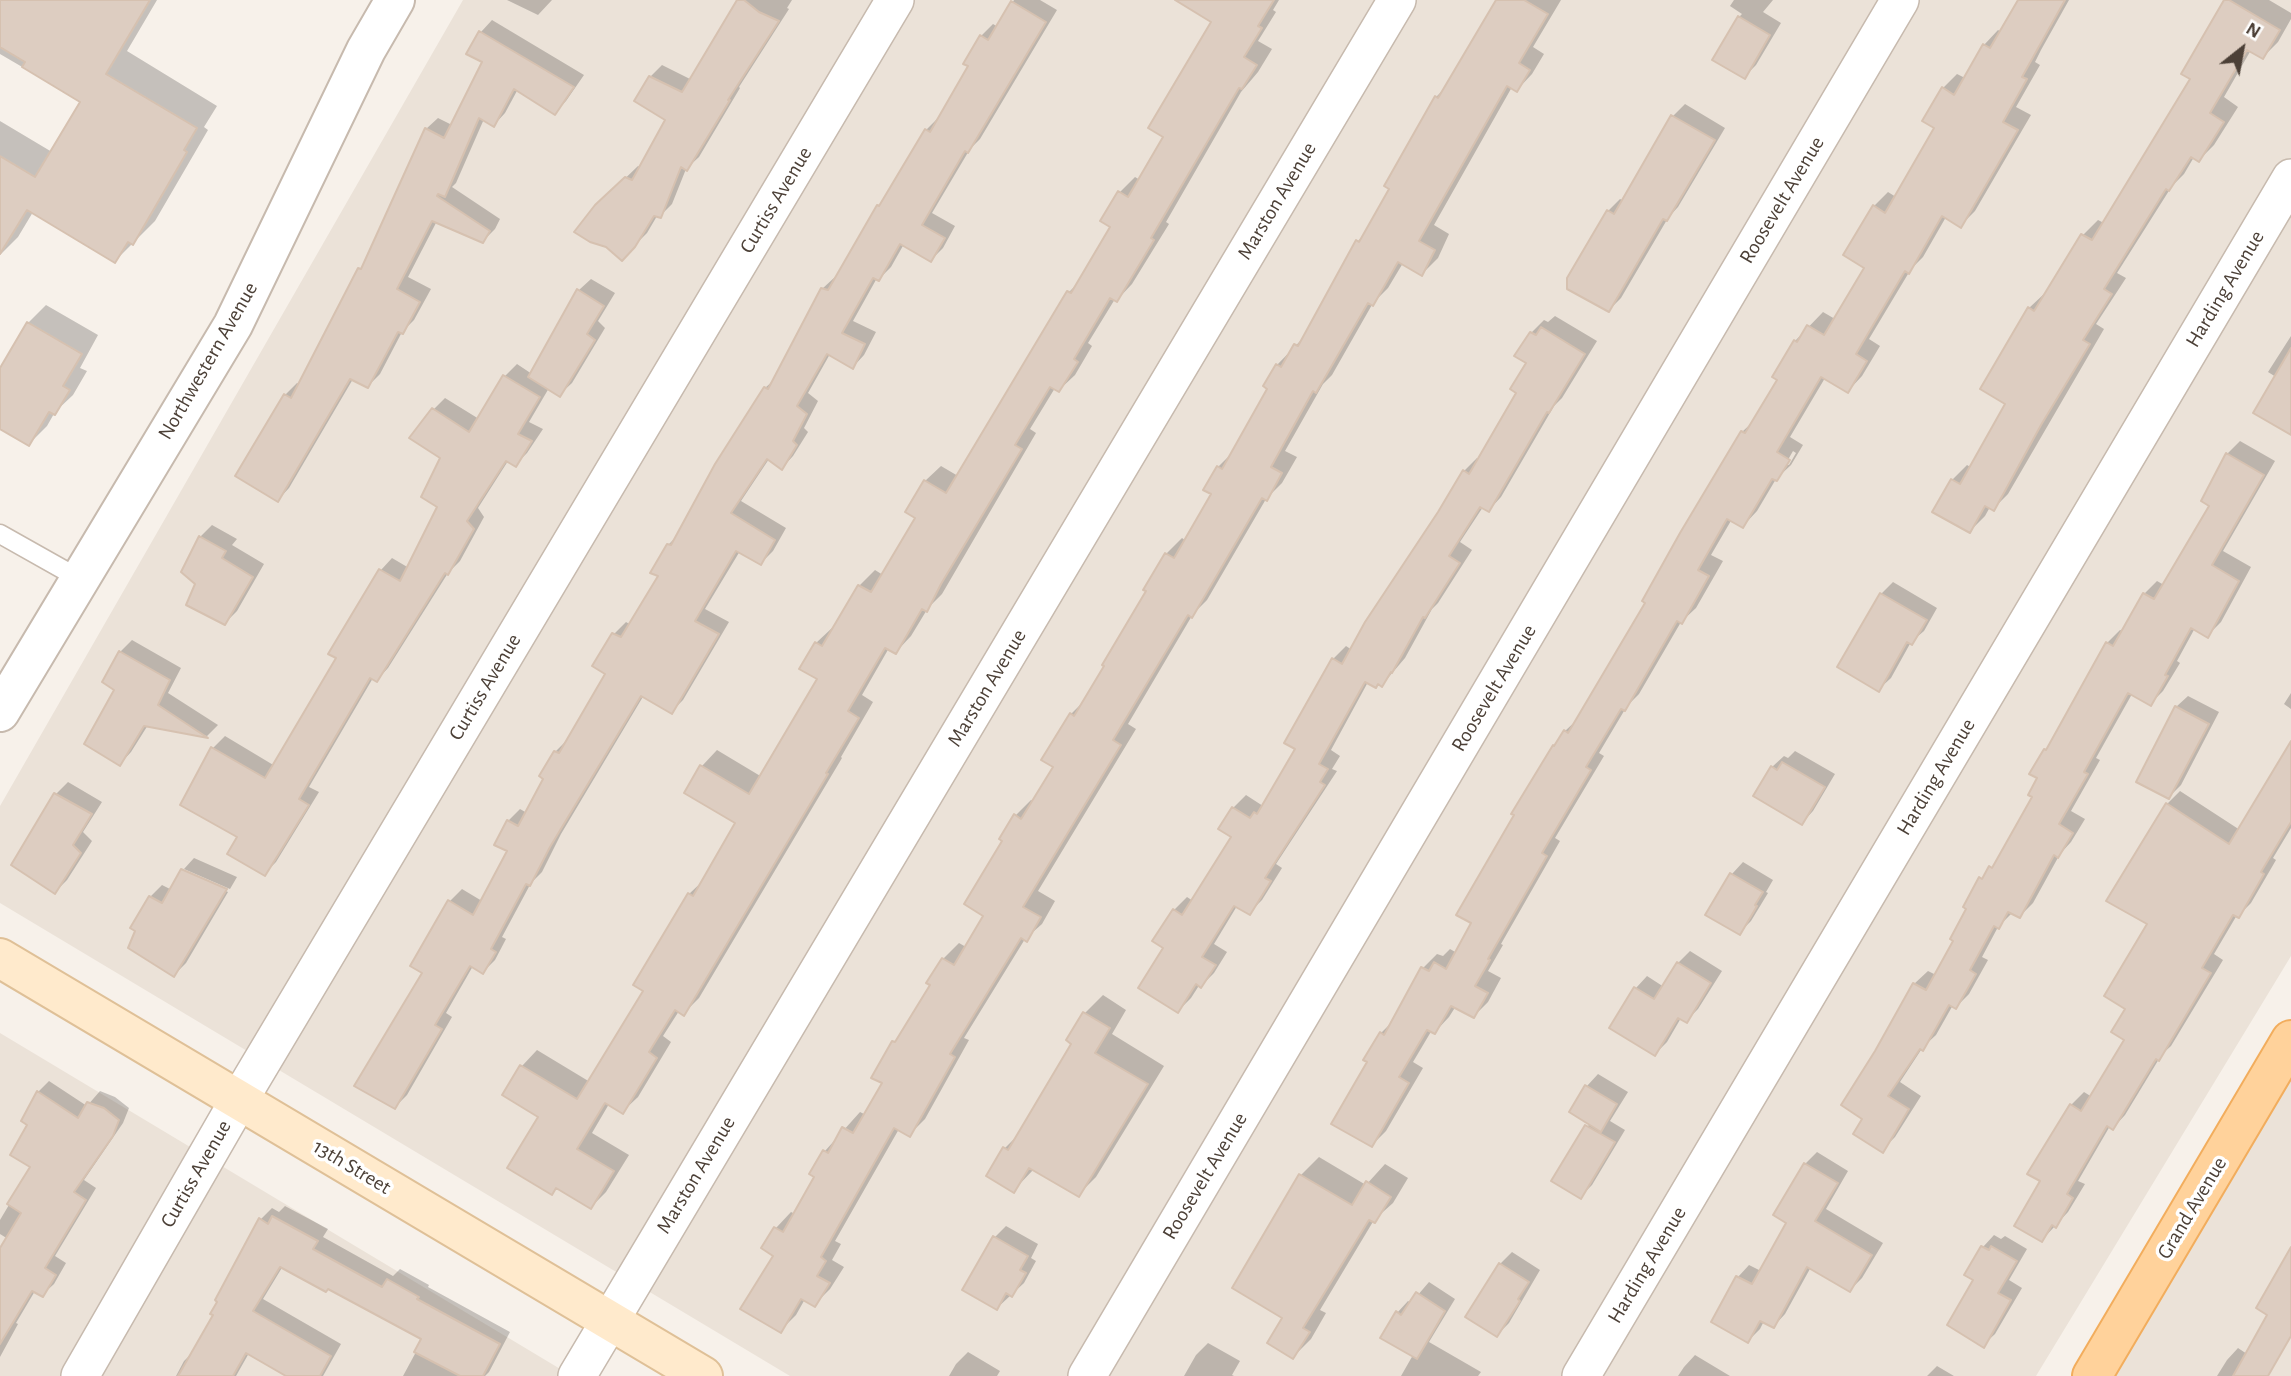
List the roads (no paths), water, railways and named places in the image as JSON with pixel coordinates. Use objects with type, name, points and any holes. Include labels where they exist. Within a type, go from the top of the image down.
[{"type":"main road","name":"13th Street","points":[[0,958],[703,1376]]},
{"type":"main road","name":"Grand Avenue","points":[[2092,1376],[2291,1040]]},
{"type":"street","name":"Northwestern Avenue","points":[[0,712],[233,325],[366,50],[395,0]]},
{"type":"street","name":"Curtiss Avenue","points":[[80,1376],[239,1100],[895,0]]},
{"type":"street","name":"Marston Avenue","points":[[577,1376],[1397,0]]},
{"type":"street","name":"Roosevelt Avenue","points":[[1087,1376],[1900,0]]},
{"type":"street","name":"Harding Avenue","points":[[1581,1376],[2291,178]]},
{"type":"lane","points":[[0,534],[80,579]]}]
